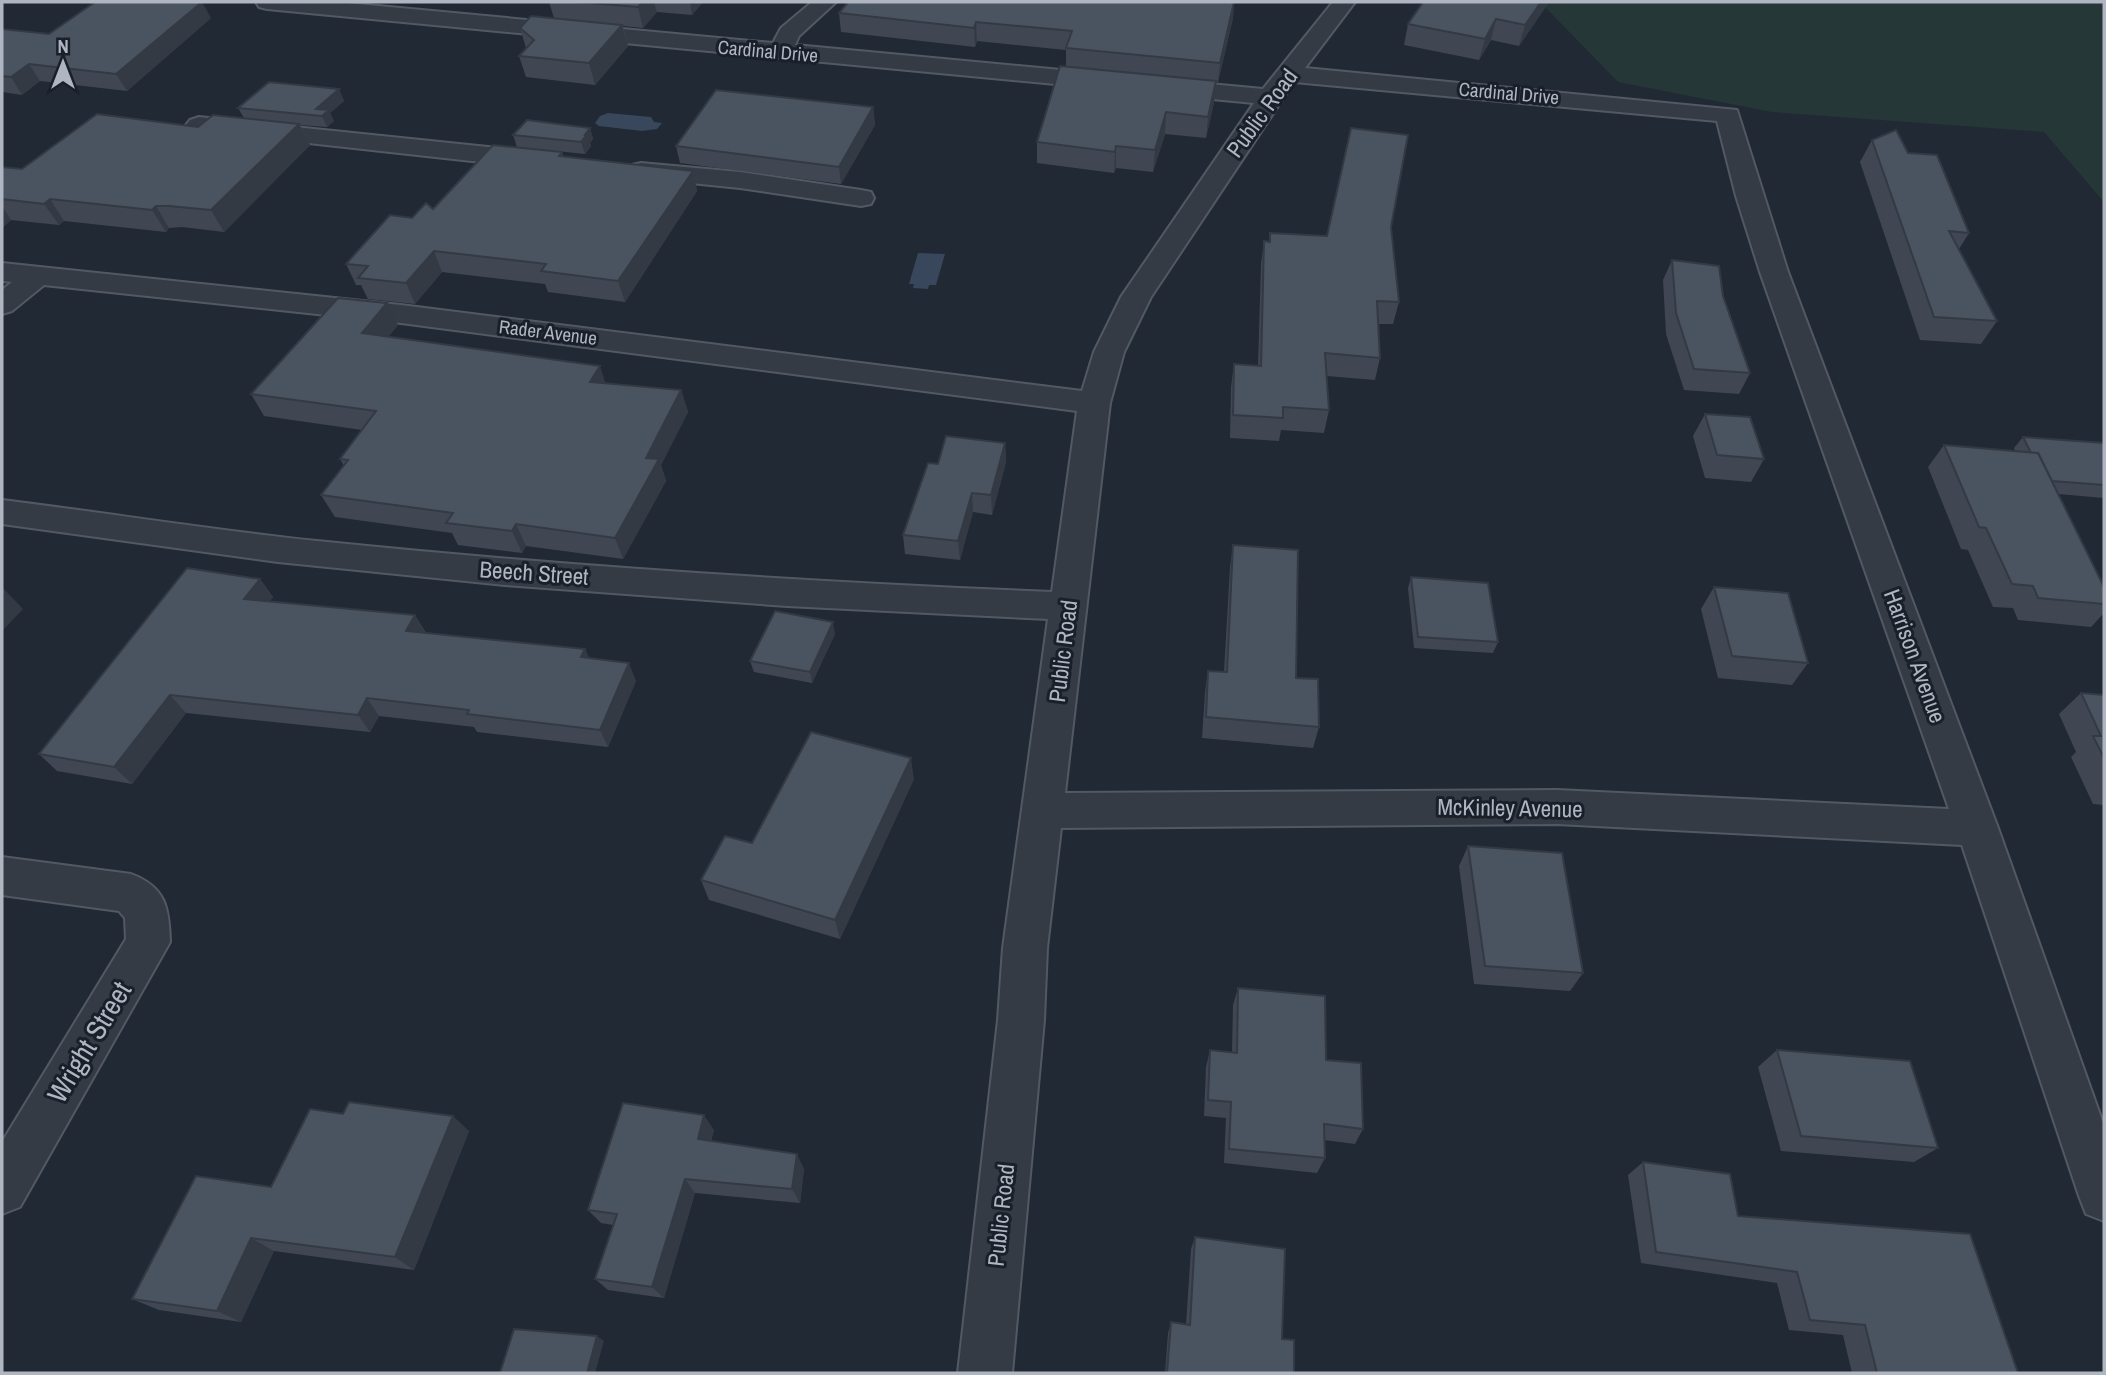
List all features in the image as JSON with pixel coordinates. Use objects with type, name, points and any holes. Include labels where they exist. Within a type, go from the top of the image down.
[{"type":"street","name":"Cardinal Drive","points":[[267,2],[314,4],[780,52],[1728,115]]},
{"type":"street","points":[[780,52],[789,33],[825,2]]},
{"type":"street","name":"Public Road","points":[[985,1373],[1021,1020],[1024,948],[1094,402],[1109,352],[1136,297],[1280,85],[1344,2]]},
{"type":"street","name":"Harrison Avenue","points":[[1728,115],[1749,196],[1774,272],[1978,828],[2104,1196]]},
{"type":"street","points":[[199,125],[564,163]]},
{"type":"street","points":[[618,168],[740,180],[861,198]]},
{"type":"street","name":"Rader Avenue","points":[[2,272],[401,314],[1094,402]]},
{"type":"street","points":[[2,305],[37,276]]},
{"type":"street","name":"Beech Street","points":[[2,512],[302,552],[482,569],[874,599],[1069,606]]},
{"type":"street","name":"McKinley Avenue","points":[[1043,811],[1557,807],[1978,828]]},
{"type":"street","name":"Wright Street","points":[[2,876],[131,893],[147,911],[148,942],[2,1189]]},
{"type":"shaded area","points":[[1540,2],[2104,2],[2104,202],[2044,132],[1772,112],[1618,82]]},
{"type":"water","points":[[608,113],[651,117],[654,122],[662,123],[657,129],[642,131],[599,126],[595,123],[600,116]]},
{"type":"water","points":[[918,253],[945,254],[936,285],[929,285],[928,289],[913,288],[914,284],[909,284]]},
{"type":"building","points":[[95,2],[202,2],[116,74],[29,64],[11,77],[2,76],[2,29],[49,34]]},
{"type":"building","points":[[577,2],[643,2],[638,7]]},
{"type":"building","points":[[848,2],[1234,2],[1220,63],[1066,48],[1072,31],[976,22],[974,28],[839,13]]},
{"type":"building","points":[[1423,2],[1541,2],[1525,25],[1496,19],[1485,39],[1408,24]]},
{"type":"building","points":[[531,16],[622,25],[589,63],[519,56],[534,40],[520,28]]},
{"type":"building","points":[[1060,66],[1216,81],[1208,117],[1166,112],[1155,150],[1116,146],[1115,152],[1037,142]]},
{"type":"building","points":[[269,82],[339,89],[316,109],[329,110],[322,116],[238,108]]},
{"type":"building","points":[[716,90],[873,107],[839,167],[676,146]]},
{"type":"building","points":[[97,114],[198,127],[213,115],[299,124],[211,210],[156,206],[152,210],[50,199],[44,204],[2,199],[2,167],[22,169]]},
{"type":"building","points":[[527,120],[590,128],[581,142],[513,135]]},
{"type":"building","points":[[1351,128],[1408,135],[1391,227],[1399,302],[1377,301],[1380,358],[1325,353],[1329,410],[1283,407],[1283,418],[1233,415],[1234,364],[1261,366],[1264,241],[1270,242],[1270,233],[1327,236]]},
{"type":"building","points":[[1896,130],[1908,153],[1937,155],[1969,233],[1949,231],[1997,321],[1934,317],[1872,140]]},
{"type":"building","points":[[493,145],[562,152],[559,156],[693,171],[618,281],[541,271],[546,264],[434,251],[406,283],[358,278],[368,266],[346,264],[390,215],[412,218],[426,203],[433,209]]},
{"type":"building","points":[[1672,260],[1719,266],[1723,296],[1750,373],[1694,369],[1676,313]]},
{"type":"building","points":[[338,298],[387,303],[362,333],[600,366],[590,382],[681,390],[646,458],[659,459],[615,538],[516,524],[512,531],[446,523],[453,513],[321,495],[348,460],[340,459],[376,411],[251,394]]},
{"type":"building","points":[[1705,414],[1750,417],[1764,459],[1717,455]]},
{"type":"building","points":[[946,436],[1005,443],[991,495],[972,493],[958,541],[903,535],[928,463],[938,464]]},
{"type":"building","points":[[2023,437],[2104,443],[2104,485],[2052,481],[2038,453],[2031,453]]},
{"type":"building","points":[[1944,445],[2038,453],[2104,587],[2104,604],[2038,598],[2033,586],[2012,584],[1986,528],[1979,527]]},
{"type":"building","points":[[1233,545],[1298,550],[1296,678],[1318,679],[1319,727],[1206,717],[1208,671],[1227,672]]},
{"type":"building","points":[[187,568],[260,579],[244,599],[415,615],[406,631],[585,649],[581,657],[629,663],[600,730],[467,714],[469,710],[367,698],[358,715],[170,695],[114,767],[39,754]]},
{"type":"building","points":[[1411,577],[1488,583],[1498,642],[1418,637]]},
{"type":"building","points":[[1714,587],[1788,593],[1808,663],[1732,656]]},
{"type":"building","points":[[775,611],[833,622],[810,672],[750,661]]},
{"type":"building","points":[[2081,693],[2104,695],[2104,758],[2093,736],[2101,736]]},
{"type":"building","points":[[811,732],[911,758],[835,920],[701,880],[725,836],[752,843]]},
{"type":"building","points":[[1468,846],[1562,853],[1583,973],[1485,966]]},
{"type":"building","points":[[1238,988],[1325,996],[1326,1060],[1361,1063],[1363,1129],[1324,1124],[1325,1158],[1229,1149],[1231,1102],[1208,1100],[1210,1050],[1237,1053]]},
{"type":"building","points":[[1777,1050],[1910,1061],[1938,1148],[1801,1136]]},
{"type":"building","points":[[349,1102],[453,1116],[395,1257],[251,1238],[217,1311],[132,1299],[196,1176],[271,1187],[310,1109],[343,1114]]},
{"type":"building","points":[[623,1103],[704,1115],[698,1139],[797,1154],[792,1189],[685,1179],[652,1287],[595,1279],[617,1214],[588,1210]]},
{"type":"building","points":[[1643,1162],[1730,1174],[1738,1216],[1970,1234],[2018,1373],[1877,1373],[1865,1325],[1810,1320],[1797,1272],[1656,1252]]},
{"type":"building","points":[[1195,1237],[1285,1249],[1282,1339],[1294,1340],[1294,1373],[1167,1373],[1171,1322],[1190,1325]]},
{"type":"building","points":[[514,1329],[597,1336],[587,1373],[500,1373]]}]
